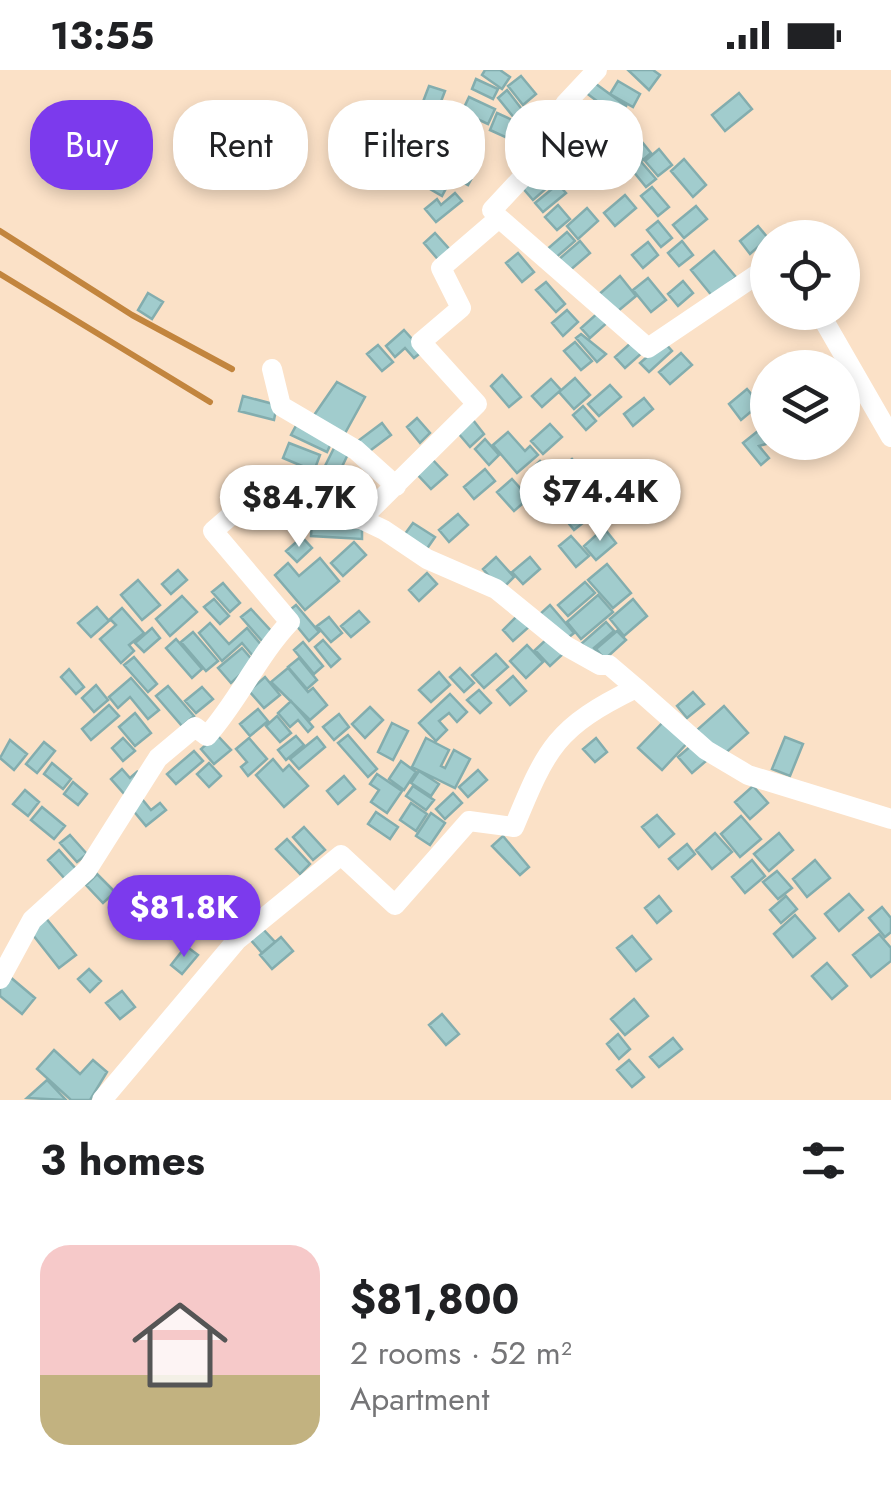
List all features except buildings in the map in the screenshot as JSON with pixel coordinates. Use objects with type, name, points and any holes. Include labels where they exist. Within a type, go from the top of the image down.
[{"type":"street","points":[[598,70],[566,104],[575,116],[548,164],[534,165],[492,210],[648,348],[666,340],[750,280]]},
{"type":"street","points":[[361,519],[477,404],[422,342],[461,308],[442,268],[498,218]]},
{"type":"street","points":[[829,330],[891,437]]},
{"type":"street","points":[[272,369],[282,406],[356,450],[396,486]]},
{"type":"street","points":[[0,979],[32,920],[87,870],[158,758],[194,727],[207,736],[227,713],[264,652],[290,622],[214,531],[248,501],[280,518],[361,519],[426,559],[496,589],[566,646],[609,665],[706,750],[748,775],[891,819]]},
{"type":"street","points":[[102,1100],[237,940],[341,855],[396,905],[469,821],[514,827],[542,758],[585,713],[636,688]]},
{"type":"waterway","points":[[0,231],[132,315],[232,369]]},
{"type":"waterway","points":[[0,274],[210,402]]}]
